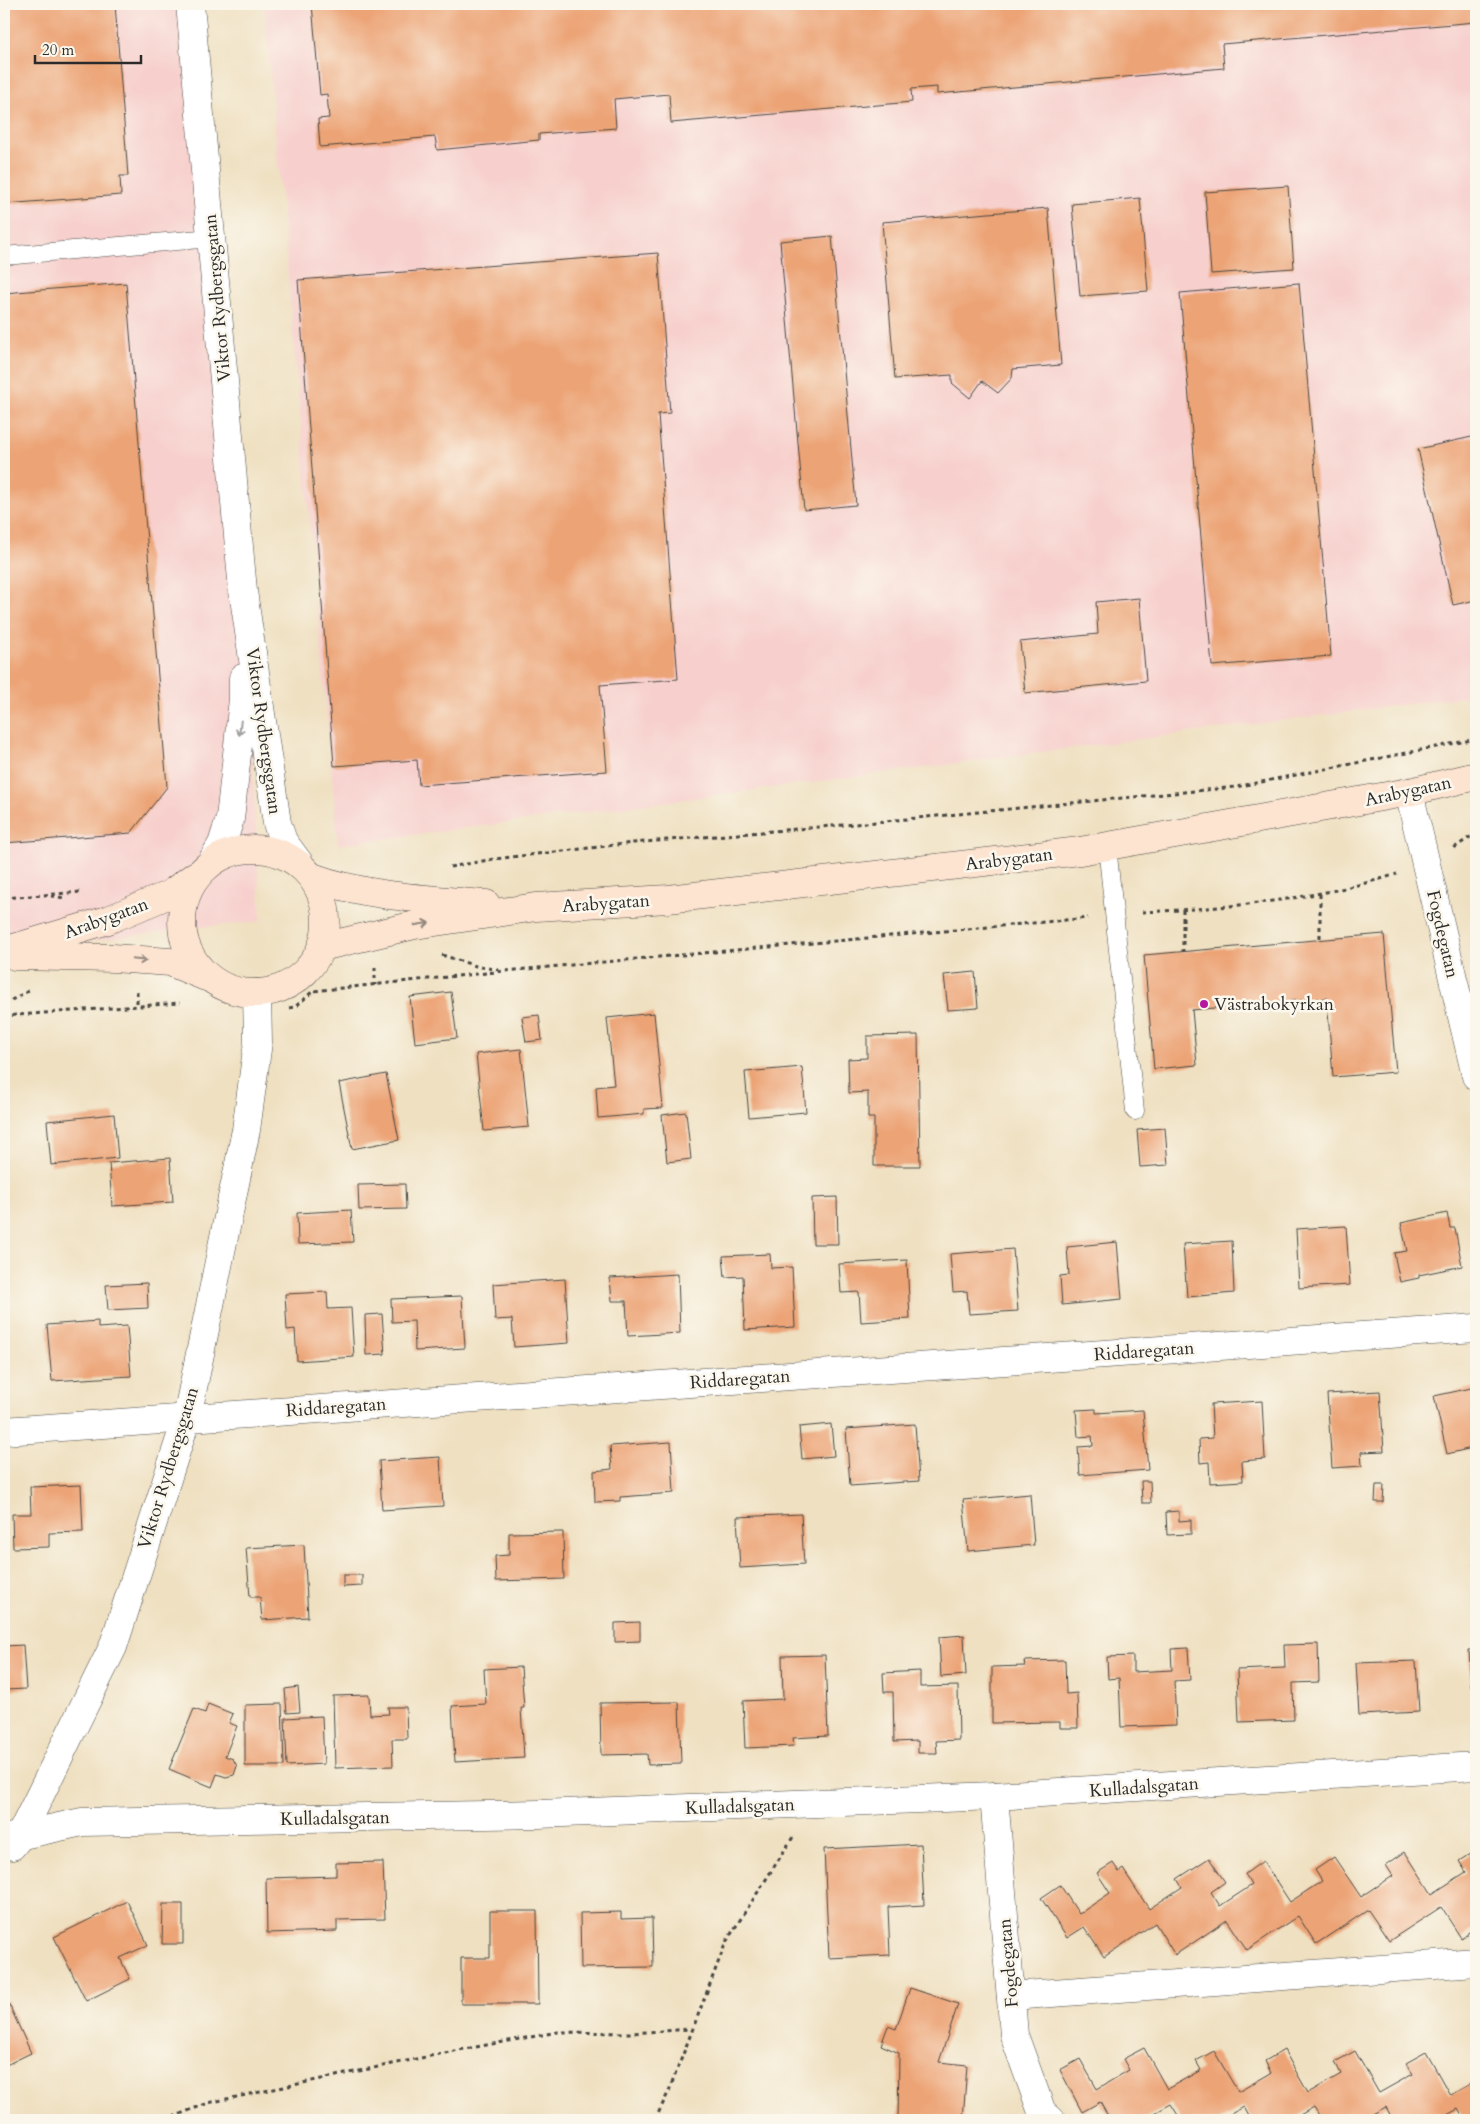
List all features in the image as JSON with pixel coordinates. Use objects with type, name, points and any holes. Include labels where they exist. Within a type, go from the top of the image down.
[{"type":"street","name":"Viktor Rydbergsgatan","points":[[190,4],[244,591],[277,823],[283,841],[306,871]]},
{"type":"street","name":"Viktor Rydbergsgatan","points":[[206,866],[222,844],[230,819],[243,699],[244,591]]},
{"type":"street","name":"Arabygatan","points":[[322,947],[415,925],[536,908],[668,898],[1107,846],[1409,792],[1476,776]]},
{"type":"street","name":"Fogdegatan","points":[[1409,792],[1476,1076]]},
{"type":"street","points":[[257,848],[280,852],[306,871],[322,894],[326,914],[326,931],[322,947],[315,961],[305,973],[295,981],[271,992],[257,994],[231,990],[212,980],[200,970],[191,957],[185,943],[182,929],[182,908],[189,888],[206,866],[233,851],[257,848]]},
{"type":"street","name":"Arabygatan","points":[[4,951],[64,934],[132,910],[170,894],[206,866]]},
{"type":"street","name":"Arabygatan","points":[[306,871],[330,884],[414,898],[536,908]]},
{"type":"street","name":"Arabygatan","points":[[4,956],[113,958],[170,962],[212,980]]},
{"type":"street","name":"Viktor Rydbergsgatan","points":[[9,1844],[113,1647],[187,1417],[246,1130],[258,1042],[257,994]]},
{"type":"street","name":"Riddaregatan","points":[[4,1431],[1476,1328]]},
{"type":"street","name":"Kulladalsgatan","points":[[9,1844],[82,1822],[539,1814],[816,1804],[994,1796],[1476,1766]]},
{"type":"street","name":"Fogdegatan","points":[[994,1796],[1014,2035],[1042,2112],[1051,2120]]},
{"type":"street","points":[[1011,1996],[1476,1962]]},
{"type":"lane","points":[[4,256],[212,238]]},
{"type":"lane","points":[[1107,846],[1135,1111]]},
{"type":"path","points":[[442,869],[494,859],[633,842],[855,824],[1236,787],[1476,738]]},
{"type":"path","points":[[504,970],[933,933],[1086,918],[1114,913],[1276,901],[1320,894],[1427,865],[1476,833]]},
{"type":"path","points":[[4,898],[85,892]]},
{"type":"path","points":[[1320,894],[1320,940]]},
{"type":"path","points":[[1182,909],[1183,952]]},
{"type":"path","points":[[655,2120],[669,2091],[726,1942],[771,1869],[816,1804]]},
{"type":"path","points":[[164,2120],[208,2103],[454,2051],[558,2032],[630,2033],[692,2029]]},
{"type":"shaded area","points":[[4,4],[190,4],[243,591],[261,921],[182,929],[4,953]]},
{"type":"shaded area","points":[[264,4],[1476,4],[1476,695],[338,845]]},
{"type":"building","points":[[4,4],[115,4],[128,176],[120,176],[121,195],[4,204]]},
{"type":"building","points":[[312,4],[1476,4],[1476,22],[1222,44],[1224,68],[937,94],[937,87],[911,89],[912,102],[671,123],[669,94],[614,99],[616,128],[539,134],[539,140],[437,150],[435,137],[320,147],[318,119],[329,118],[327,94],[320,95]]},
{"type":"building","points":[[1288,186],[1294,268],[1211,274],[1205,192]]},
{"type":"building","points":[[1140,198],[1148,291],[1080,296],[1072,204]]},
{"type":"building","points":[[1048,208],[1061,365],[1013,369],[1012,378],[998,393],[982,381],[970,398],[952,383],[952,375],[895,379],[882,222]]},
{"type":"building","points":[[832,236],[856,505],[804,510],[780,241]]},
{"type":"building","points":[[658,253],[670,413],[658,414],[678,679],[600,685],[607,771],[419,785],[417,760],[334,766],[298,280]]},
{"type":"building","points":[[126,283],[167,787],[131,833],[4,843],[4,293]]},
{"type":"building","points":[[1299,283],[1331,656],[1212,666],[1180,293]]},
{"type":"building","points":[[1476,436],[1476,600],[1453,605],[1418,449]]},
{"type":"building","points":[[1139,598],[1146,681],[1025,693],[1020,642],[1098,634],[1096,602]]},
{"type":"building","name":"Västrabokyrkan","points":[[1384,934],[1396,1072],[1333,1077],[1327,998],[1192,1010],[1197,1065],[1154,1069],[1144,955]]},
{"type":"building","points":[[975,972],[978,1008],[948,1010],[944,975]]},
{"type":"building","points":[[451,992],[457,1038],[415,1043],[410,997]]},
{"type":"building","points":[[654,1013],[663,1108],[644,1109],[644,1114],[598,1118],[596,1087],[614,1085],[607,1018]]},
{"type":"building","points":[[539,1015],[542,1040],[526,1042],[522,1017]]},
{"type":"building","points":[[918,1035],[920,1166],[874,1166],[874,1118],[868,1118],[868,1092],[849,1093],[848,1059],[867,1058],[867,1036]]},
{"type":"building","points":[[521,1049],[529,1127],[484,1131],[476,1054]]},
{"type":"building","points":[[802,1067],[806,1112],[749,1117],[745,1072]]},
{"type":"building","points":[[386,1074],[399,1140],[352,1149],[339,1083]]},
{"type":"building","points":[[686,1112],[691,1159],[667,1162],[662,1115]]},
{"type":"building","points":[[114,1114],[118,1158],[51,1165],[47,1121]]},
{"type":"building","points":[[1165,1128],[1168,1165],[1140,1167],[1137,1130]]},
{"type":"building","points":[[170,1158],[173,1202],[112,1206],[109,1163]]},
{"type":"building","points":[[405,1184],[406,1209],[359,1210],[358,1185]]},
{"type":"building","points":[[837,1197],[838,1244],[813,1244],[812,1198]]},
{"type":"building","points":[[351,1210],[353,1242],[298,1244],[297,1213]]},
{"type":"building","points":[[1447,1213],[1450,1228],[1455,1228],[1462,1266],[1419,1275],[1419,1278],[1400,1282],[1394,1253],[1407,1251],[1401,1223]]},
{"type":"building","points":[[1346,1226],[1350,1285],[1299,1288],[1296,1229]]},
{"type":"building","points":[[1232,1241],[1234,1293],[1187,1297],[1183,1244]]},
{"type":"building","points":[[1117,1242],[1122,1299],[1062,1305],[1060,1276],[1069,1275],[1067,1247]]},
{"type":"building","points":[[1013,1249],[1018,1311],[969,1314],[967,1291],[953,1292],[950,1254]]},
{"type":"building","points":[[770,1254],[771,1268],[792,1267],[795,1327],[745,1330],[743,1276],[725,1277],[723,1256]]},
{"type":"building","points":[[907,1260],[910,1319],[861,1322],[859,1292],[841,1293],[839,1264]]},
{"type":"building","points":[[678,1274],[680,1333],[628,1336],[626,1301],[612,1301],[610,1278]]},
{"type":"building","points":[[565,1279],[569,1343],[514,1347],[512,1319],[495,1320],[493,1284]]},
{"type":"building","points":[[147,1283],[148,1308],[108,1310],[106,1285]]},
{"type":"building","points":[[327,1292],[328,1309],[351,1308],[354,1357],[297,1361],[295,1329],[287,1330],[285,1294]]},
{"type":"building","points":[[462,1296],[465,1348],[415,1351],[414,1321],[392,1322],[391,1299]]},
{"type":"building","points":[[382,1314],[385,1354],[366,1355],[365,1315]]},
{"type":"building","points":[[98,1321],[98,1328],[127,1326],[131,1376],[52,1381],[47,1325]]},
{"type":"building","points":[[1476,1387],[1476,1447],[1447,1454],[1434,1396]]},
{"type":"building","points":[[1380,1391],[1384,1451],[1361,1452],[1362,1466],[1332,1468],[1327,1394]]},
{"type":"building","points":[[1262,1401],[1265,1459],[1242,1461],[1243,1481],[1210,1483],[1209,1462],[1200,1463],[1199,1439],[1213,1438],[1211,1404]]},
{"type":"building","points":[[1096,1409],[1096,1413],[1143,1410],[1148,1470],[1080,1475],[1078,1447],[1093,1446],[1092,1436],[1078,1437],[1076,1410]]},
{"type":"building","points":[[831,1424],[834,1456],[802,1459],[799,1427]]},
{"type":"building","points":[[915,1424],[919,1481],[850,1486],[846,1429]]},
{"type":"building","points":[[671,1442],[674,1493],[620,1497],[620,1501],[595,1502],[594,1471],[612,1469],[610,1446]]},
{"type":"building","points":[[440,1457],[443,1506],[382,1510],[379,1461]]},
{"type":"building","points":[[1141,1481],[1150,1481],[1151,1503],[1142,1503]]},
{"type":"building","points":[[81,1485],[83,1532],[49,1533],[49,1547],[13,1548],[12,1514],[31,1514],[30,1487]]},
{"type":"building","points":[[1376,1485],[1384,1485],[1383,1502],[1375,1502]]},
{"type":"building","points":[[1030,1494],[1034,1545],[968,1551],[963,1500]]},
{"type":"building","points":[[1179,1511],[1179,1521],[1191,1520],[1191,1534],[1167,1535],[1166,1512]]},
{"type":"building","points":[[801,1514],[804,1564],[740,1568],[737,1517]]},
{"type":"building","points":[[563,1532],[564,1579],[496,1581],[495,1556],[509,1555],[509,1533]]},
{"type":"building","points":[[1474,1544],[1476,1544],[1476,1574],[1474,1574]]},
{"type":"building","points":[[304,1545],[308,1617],[262,1620],[260,1597],[250,1597],[246,1548]]},
{"type":"building","points":[[343,1575],[362,1575],[362,1586],[343,1587]]},
{"type":"building","points":[[640,1622],[640,1641],[615,1642],[615,1623]]},
{"type":"building","points":[[964,1635],[966,1675],[941,1677],[939,1637]]},
{"type":"building","points":[[1318,1644],[1319,1682],[1293,1683],[1294,1720],[1239,1722],[1237,1670],[1285,1668],[1284,1645]]},
{"type":"building","points":[[23,1645],[26,1689],[4,1690],[4,1646]]},
{"type":"building","points":[[1188,1648],[1190,1680],[1174,1681],[1176,1725],[1121,1727],[1119,1678],[1108,1679],[1107,1657],[1133,1656],[1133,1672],[1172,1670],[1171,1649]]},
{"type":"building","points":[[1469,1650],[1476,1650],[1476,1686],[1471,1686]]},
{"type":"building","points":[[825,1655],[828,1736],[793,1738],[794,1746],[745,1748],[743,1701],[783,1699],[782,1656]]},
{"type":"building","points":[[1065,1660],[1066,1694],[1077,1693],[1078,1728],[1060,1728],[1060,1722],[992,1723],[992,1667],[1025,1666],[1024,1661]]},
{"type":"building","points":[[1416,1661],[1419,1712],[1359,1715],[1356,1663]]},
{"type":"building","points":[[521,1667],[524,1708],[521,1708],[524,1758],[455,1762],[452,1706],[486,1704],[484,1669]]},
{"type":"building","points":[[920,1671],[920,1687],[958,1686],[959,1740],[936,1741],[937,1753],[918,1753],[918,1741],[894,1742],[893,1692],[884,1692],[883,1673]]},
{"type":"building","points":[[298,1687],[300,1712],[287,1713],[285,1689]]},
{"type":"building","points":[[369,1695],[370,1715],[389,1714],[388,1707],[406,1707],[407,1739],[392,1739],[393,1766],[335,1768],[333,1696]]},
{"type":"building","points":[[679,1702],[681,1764],[648,1765],[647,1754],[601,1755],[600,1703]]},
{"type":"building","points":[[208,1704],[233,1714],[229,1723],[237,1726],[225,1756],[233,1759],[237,1766],[234,1775],[226,1777],[217,1774],[212,1787],[169,1769],[194,1709],[205,1713]]},
{"type":"building","points":[[282,1704],[284,1766],[245,1766],[245,1705]]},
{"type":"building","points":[[322,1716],[324,1764],[287,1766],[285,1718]]},
{"type":"building","points":[[921,1844],[924,1905],[888,1907],[890,1955],[829,1958],[824,1849]]},
{"type":"building","points":[[1476,1850],[1476,1927],[1461,1938],[1441,1907],[1389,1941],[1368,1910],[1316,1944],[1298,1916],[1247,1950],[1227,1920],[1175,1955],[1155,1923],[1104,1957],[1084,1927],[1067,1938],[1041,1898],[1060,1885],[1079,1914],[1110,1893],[1097,1873],[1113,1863],[1119,1872],[1123,1869],[1149,1909],[1182,1887],[1177,1879],[1209,1858],[1225,1882],[1211,1892],[1220,1906],[1252,1885],[1245,1874],[1263,1861],[1290,1902],[1322,1881],[1315,1870],[1334,1857],[1361,1897],[1393,1876],[1386,1865],[1405,1852],[1432,1894],[1466,1872],[1459,1861]]},
{"type":"building","points":[[383,1862],[385,1919],[337,1920],[337,1931],[267,1933],[266,1878],[336,1876],[336,1863]]},
{"type":"building","points":[[127,1901],[148,1945],[120,1958],[130,1979],[86,2001],[54,1937]]},
{"type":"building","points":[[163,1904],[183,1904],[183,1944],[162,1944]]},
{"type":"building","points":[[490,1911],[537,1911],[538,2004],[461,2004],[461,1958],[490,1958]]},
{"type":"building","points":[[621,1912],[621,1919],[652,1918],[653,1967],[581,1968],[580,1913]]},
{"type":"building","points":[[910,1988],[958,2004],[939,2062],[967,2065],[963,2120],[898,2120],[899,2053],[881,2045],[888,2026],[896,2029]]},
{"type":"building","points":[[7,2000],[31,2053],[4,2066],[4,2001]]},
{"type":"building","points":[[1144,2048],[1167,2089],[1201,2070],[1196,2061],[1214,2051],[1238,2092],[1271,2073],[1265,2061],[1284,2050],[1308,2093],[1341,2074],[1335,2062],[1355,2051],[1379,2093],[1413,2074],[1406,2063],[1426,2052],[1450,2095],[1476,2081],[1476,2120],[1464,2120],[1458,2109],[1438,2120],[1393,2120],[1386,2107],[1361,2120],[1322,2120],[1314,2107],[1291,2120],[1251,2120],[1244,2107],[1219,2120],[1181,2120],[1171,2104],[1142,2120],[1110,2120],[1100,2102],[1082,2112],[1060,2070],[1080,2059],[1097,2089],[1129,2070],[1123,2059]]},
{"type":"place","name":"Västrabokyrkan","points":[[1204,1004]]}]
